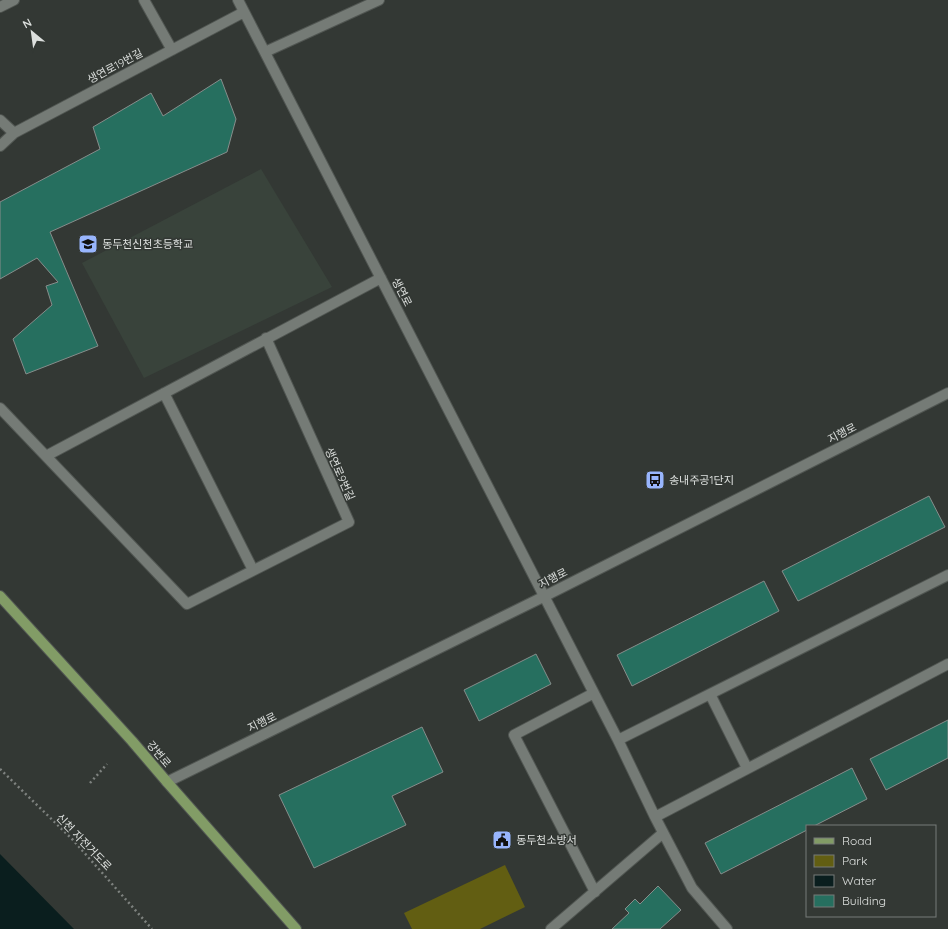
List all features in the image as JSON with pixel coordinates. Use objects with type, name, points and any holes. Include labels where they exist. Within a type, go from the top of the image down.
[{"type":"main road","name":"강변로","points":[[0,596],[132,741],[296,929]]},
{"type":"street","points":[[0,7],[14,0]]},
{"type":"street","points":[[144,0],[172,50]]},
{"type":"street","name":"생연로","points":[[238,0],[545,596],[663,833],[692,888],[727,929]]},
{"type":"street","points":[[265,52],[379,0]]},
{"type":"street","name":"생연로19번길","points":[[0,146],[14,133],[244,12]]},
{"type":"street","points":[[0,120],[14,133]]},
{"type":"street","points":[[46,456],[381,278]]},
{"type":"street","name":"생연로9번길","points":[[0,408],[187,604],[349,522],[266,338]]},
{"type":"street","points":[[164,393],[253,570]]},
{"type":"street","name":"지행로","points":[[167,782],[545,596],[948,393]]},
{"type":"street","points":[[618,740],[948,575]]},
{"type":"street","points":[[655,817],[948,664]]},
{"type":"street","points":[[594,693],[514,735],[594,892]]},
{"type":"street","points":[[710,694],[747,768]]},
{"type":"street","points":[[551,929],[663,833]]},
{"type":"path","points":[[90,783],[107,764]]},
{"type":"path","name":"신천 자전거도로","points":[[0,769],[73,840],[152,929]]},
{"type":"shaded area","points":[[261,169],[332,287],[144,378],[82,263]]},
{"type":"green space","points":[[505,865],[525,907],[480,929],[412,929],[404,913]]},
{"type":"water","points":[[0,854],[74,929],[0,929]]},
{"type":"building","points":[[221,79],[236,119],[227,152],[50,232],[98,346],[26,374],[13,339],[52,305],[46,286],[58,282],[37,258],[0,279],[0,202],[100,149],[93,127],[151,93],[163,116]]},
{"type":"building","points":[[929,496],[945,527],[798,601],[782,571]]},
{"type":"building","points":[[764,581],[779,611],[632,686],[617,655]]},
{"type":"building","points":[[536,654],[551,684],[479,721],[464,690]]},
{"type":"building","points":[[948,720],[948,758],[886,790],[870,759]]},
{"type":"building","points":[[422,727],[443,772],[392,796],[406,825],[314,868],[279,795]]},
{"type":"building","points":[[852,768],[867,799],[816,825],[806,825],[806,831],[721,874],[705,843]]},
{"type":"building","points":[[658,886],[681,910],[660,929],[612,929],[629,913],[625,909],[635,899],[640,904]]},
{"type":"place","name":"동두천신천초등학교","points":[[88,244]]},
{"type":"place","name":"송내주공1단지","points":[[655,480]]},
{"type":"place","name":"동두천소방서","points":[[502,840]]}]
